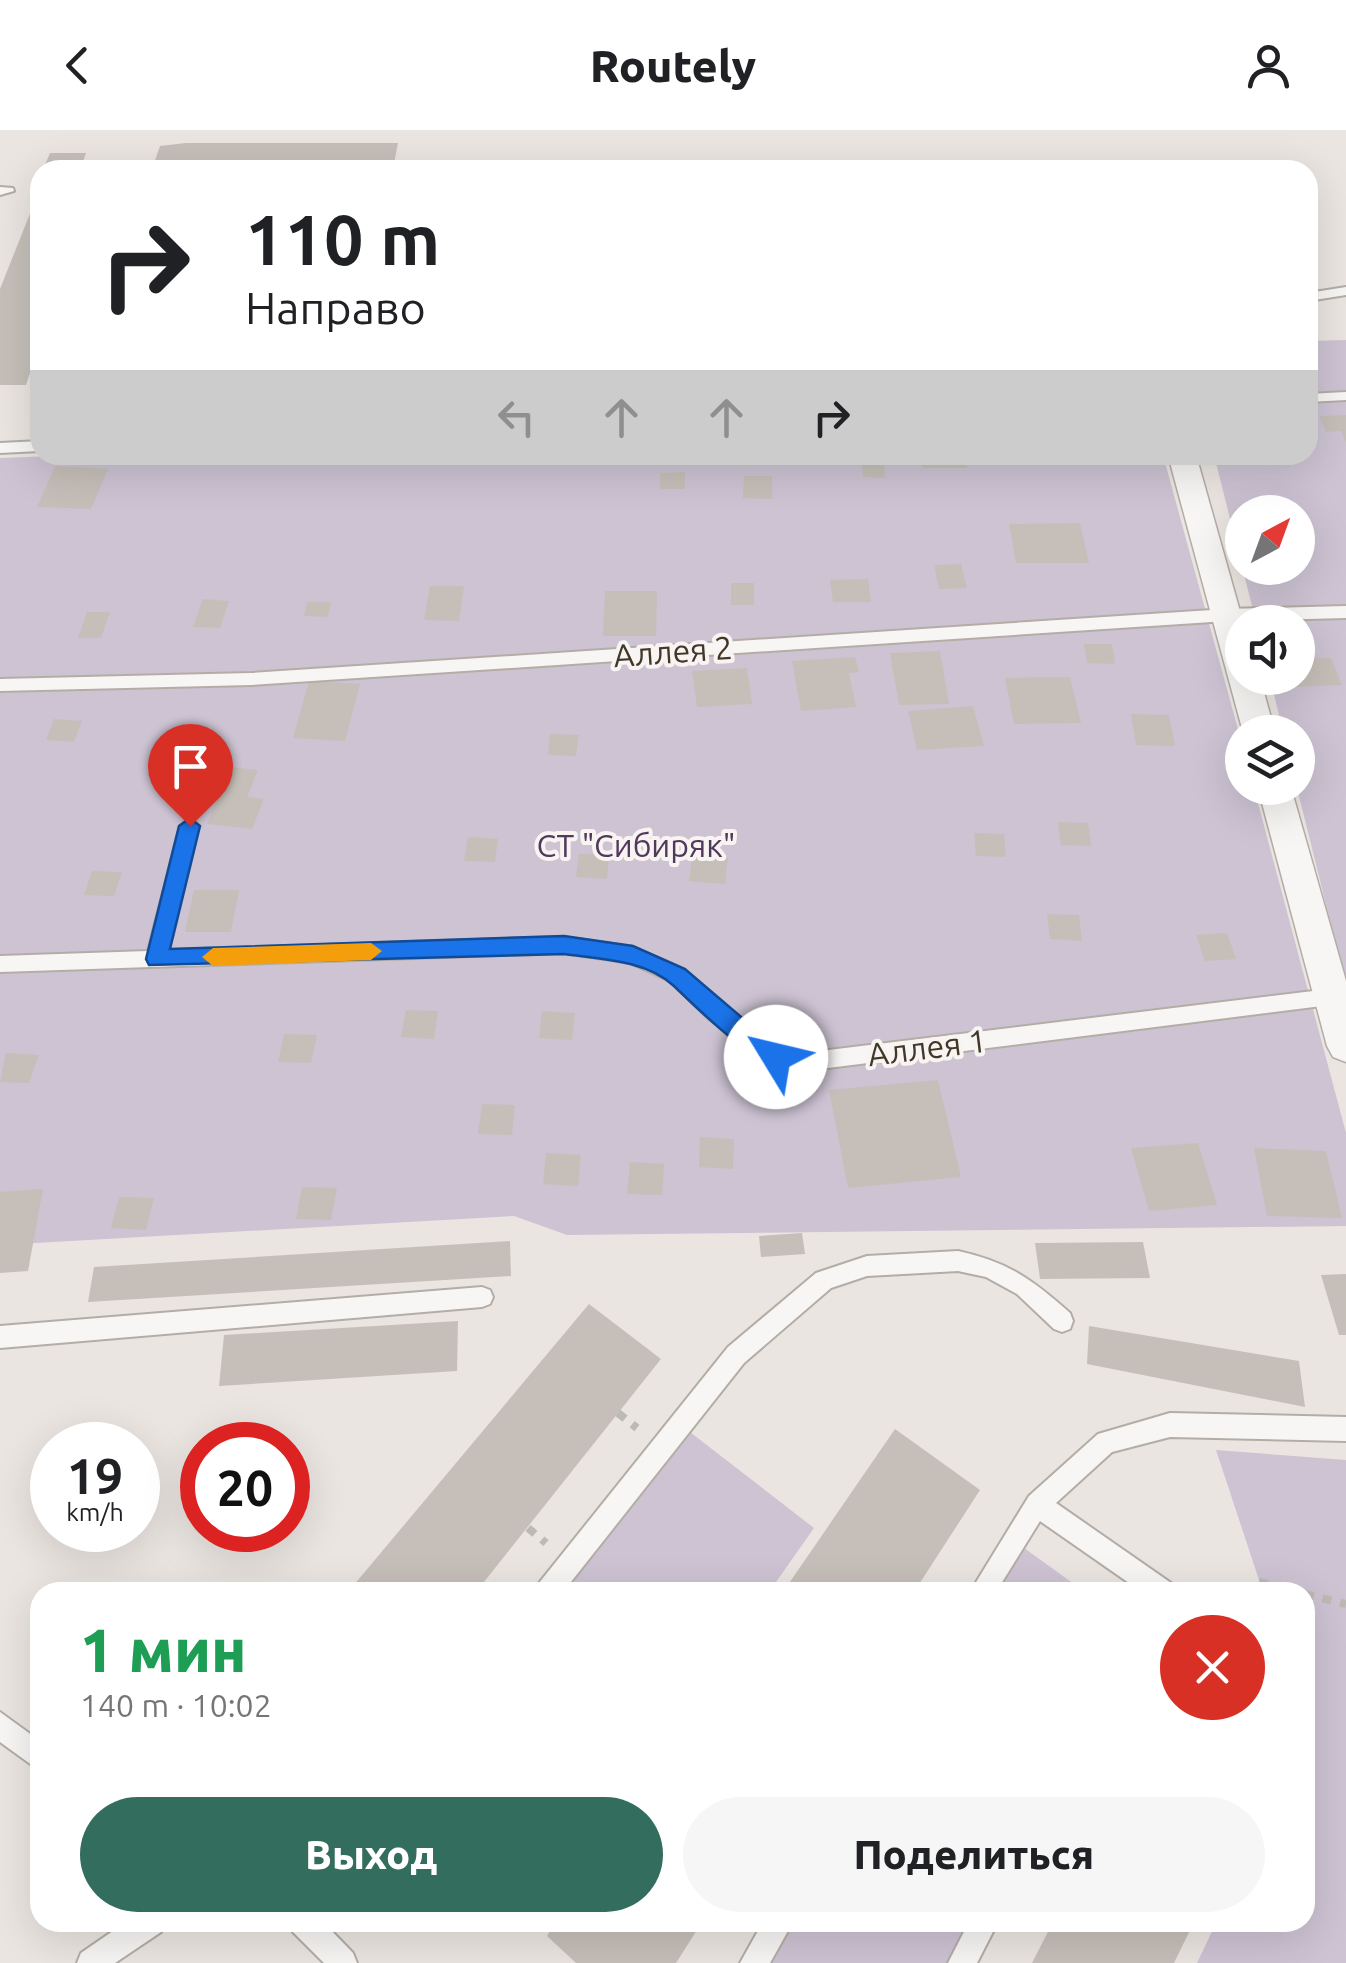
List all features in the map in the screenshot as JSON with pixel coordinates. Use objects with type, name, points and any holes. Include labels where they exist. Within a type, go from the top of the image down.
[{"type":"street","points":[[1185,465],[1225,611]]},
{"type":"street","points":[[1279,805],[1339,995],[1346,1046]]},
{"type":"lane","points":[[1318,295],[1346,291]]},
{"type":"lane","points":[[1318,397],[1346,396]]},
{"type":"lane","points":[[0,448],[30,446]]},
{"type":"lane","name":"Аллея 2","points":[[1315,613],[1346,612]]},
{"type":"lane","name":"Аллея 2","points":[[0,685],[251,679],[1225,615]]},
{"type":"lane","points":[[156,959],[190,826]]},
{"type":"lane","name":"Аллея 1","points":[[0,964],[564,945],[633,955],[677,975],[716,1013],[776,1057],[812,1062],[1339,995]]},
{"type":"lane","points":[[556,1582],[694,1402],[736,1356],[824,1280],[867,1266],[958,1261],[990,1268],[1025,1287],[1062,1321]]},
{"type":"lane","points":[[0,1338],[482,1297]]},
{"type":"lane","points":[[988,1582],[1037,1504],[1106,1442],[1170,1425],[1346,1429]]},
{"type":"lane","points":[[1037,1504],[1148,1582]]},
{"type":"lane","points":[[0,1725],[30,1750]]},
{"type":"lane","points":[[91,1963],[137,1932]]},
{"type":"lane","points":[[313,1932],[343,1963]]},
{"type":"lane","points":[[754,1963],[773,1932]]},
{"type":"lane","points":[[962,1963],[979,1932]]},
{"type":"path","points":[[1315,1596],[1346,1604]]},
{"type":"green space","points":[[1346,340],[1346,981],[1301,805],[1315,805],[1315,715],[1279,715],[1274,695],[1315,695],[1315,605],[1252,605],[1246,585],[1315,585],[1315,495],[1225,495],[1225,499],[1217,465],[1318,465],[1318,341]]},
{"type":"green space","name":"СТ \"Сибиряк\"","points":[[30,457],[30,465],[1166,465],[1225,682],[1225,695],[1229,695],[1234,715],[1225,715],[1225,805],[1259,805],[1346,1133],[1346,1226],[567,1235],[514,1216],[0,1245],[0,458]]},
{"type":"green space","points":[[686,1429],[814,1528],[776,1582],[569,1582]]},
{"type":"green space","points":[[1216,1450],[1346,1460],[1346,1963],[1197,1963],[1212,1932],[1315,1932],[1315,1582],[1260,1582]]},
{"type":"green space","points":[[1020,1545],[1071,1582],[997,1582]]},
{"type":"green space","points":[[783,1932],[970,1932],[952,1963],[764,1963]]},
{"type":"building","points":[[398,143],[395,160],[155,160],[160,146]]},
{"type":"building","points":[[50,153],[86,153],[84,160],[47,160]]},
{"type":"building","points":[[30,214],[30,373],[26,385],[0,385],[0,289]]},
{"type":"building","points":[[1346,415],[1346,442],[1341,431],[1326,432],[1319,416]]},
{"type":"building","points":[[862,465],[884,465],[885,478],[863,477]]},
{"type":"building","points":[[922,465],[967,468],[922,468]]},
{"type":"building","points":[[55,466],[108,469],[91,509],[37,507]]},
{"type":"building","points":[[685,472],[685,489],[660,489],[660,473]]},
{"type":"building","points":[[744,476],[772,476],[772,499],[743,498]]},
{"type":"building","points":[[1080,523],[1089,563],[1016,563],[1009,524]]},
{"type":"building","points":[[961,564],[967,588],[939,589],[934,565]]},
{"type":"building","points":[[868,579],[871,602],[833,602],[830,580]]},
{"type":"building","points":[[731,583],[754,583],[754,605],[731,605]]},
{"type":"building","points":[[430,586],[464,586],[459,621],[424,620]]},
{"type":"building","points":[[605,591],[657,591],[656,636],[603,636]]},
{"type":"building","points":[[203,599],[229,601],[220,628],[193,627]]},
{"type":"building","points":[[307,602],[331,602],[328,617],[304,616]]},
{"type":"building","points":[[87,612],[110,612],[101,638],[78,638]]},
{"type":"building","points":[[1084,644],[1112,644],[1115,664],[1087,663]]},
{"type":"building","points":[[940,651],[949,704],[899,705],[890,653]]},
{"type":"building","points":[[855,657],[859,672],[849,673],[856,707],[801,711],[792,661]]},
{"type":"building","points":[[1315,658],[1331,658],[1342,685],[1315,686]]},
{"type":"building","points":[[747,668],[752,704],[697,707],[692,671]]},
{"type":"building","points":[[1070,677],[1081,723],[1014,724],[1005,678]]},
{"type":"building","points":[[309,681],[360,684],[345,741],[293,738]]},
{"type":"building","points":[[973,706],[984,746],[917,750],[908,711]]},
{"type":"building","points":[[1131,714],[1169,715],[1175,746],[1136,745]]},
{"type":"building","points":[[54,719],[82,721],[74,742],[46,740]]},
{"type":"building","points":[[550,734],[579,735],[576,756],[548,755]]},
{"type":"building","points":[[231,767],[258,770],[247,797],[264,799],[252,829],[207,824]]},
{"type":"building","points":[[1058,822],[1088,823],[1091,846],[1061,845]]},
{"type":"building","points":[[974,833],[1004,834],[1006,857],[976,856]]},
{"type":"building","points":[[468,837],[498,839],[495,862],[464,861]]},
{"type":"building","points":[[693,853],[728,857],[725,884],[689,881]]},
{"type":"building","points":[[579,854],[609,855],[607,879],[576,877]]},
{"type":"building","points":[[92,871],[122,872],[114,896],[84,895]]},
{"type":"building","points":[[194,890],[239,890],[231,932],[185,932]]},
{"type":"building","points":[[1047,914],[1079,915],[1082,941],[1050,939]]},
{"type":"building","points":[[1227,933],[1236,959],[1205,961],[1196,935]]},
{"type":"building","points":[[406,1010],[438,1011],[434,1039],[401,1037]]},
{"type":"building","points":[[542,1011],[575,1013],[572,1040],[539,1038]]},
{"type":"building","points":[[284,1034],[317,1035],[311,1063],[278,1062]]},
{"type":"building","points":[[6,1053],[39,1055],[29,1083],[0,1082]]},
{"type":"building","points":[[938,1080],[961,1177],[848,1188],[829,1090]]},
{"type":"building","points":[[482,1104],[515,1105],[512,1135],[478,1134]]},
{"type":"building","points":[[700,1137],[734,1139],[733,1169],[699,1167]]},
{"type":"building","points":[[1198,1143],[1217,1205],[1149,1211],[1131,1148]]},
{"type":"building","points":[[1254,1148],[1326,1151],[1342,1218],[1267,1216]]},
{"type":"building","points":[[546,1153],[581,1155],[578,1186],[543,1184]]},
{"type":"building","points":[[630,1162],[664,1164],[662,1195],[627,1194]]},
{"type":"building","points":[[302,1187],[337,1188],[331,1220],[296,1219]]},
{"type":"building","points":[[43,1189],[28,1271],[0,1273],[0,1192]]},
{"type":"building","points":[[119,1197],[154,1198],[146,1230],[111,1228]]},
{"type":"building","points":[[802,1233],[805,1254],[761,1257],[759,1236]]},
{"type":"building","points":[[510,1241],[511,1276],[88,1302],[94,1267]]},
{"type":"building","points":[[1143,1242],[1150,1278],[1040,1279],[1035,1243]]},
{"type":"building","points":[[1346,1274],[1346,1335],[1339,1335],[1321,1275]]},
{"type":"building","points":[[589,1304],[661,1359],[484,1582],[356,1582]]},
{"type":"building","points":[[458,1321],[457,1371],[219,1386],[224,1335]]},
{"type":"building","points":[[1089,1326],[1299,1361],[1305,1407],[1087,1364]]},
{"type":"building","points":[[895,1429],[980,1490],[920,1582],[790,1582]]},
{"type":"building","points":[[550,1932],[696,1932],[676,1963],[576,1963],[547,1936]]},
{"type":"building","points":[[1048,1932],[1189,1932],[1174,1963],[1032,1963]]},
{"type":"slow traffic","points":[[213,957],[371,951]]},
{"type":"route","points":[[190,826],[156,959],[564,945],[633,955],[677,975],[716,1013],[776,1057]]}]
